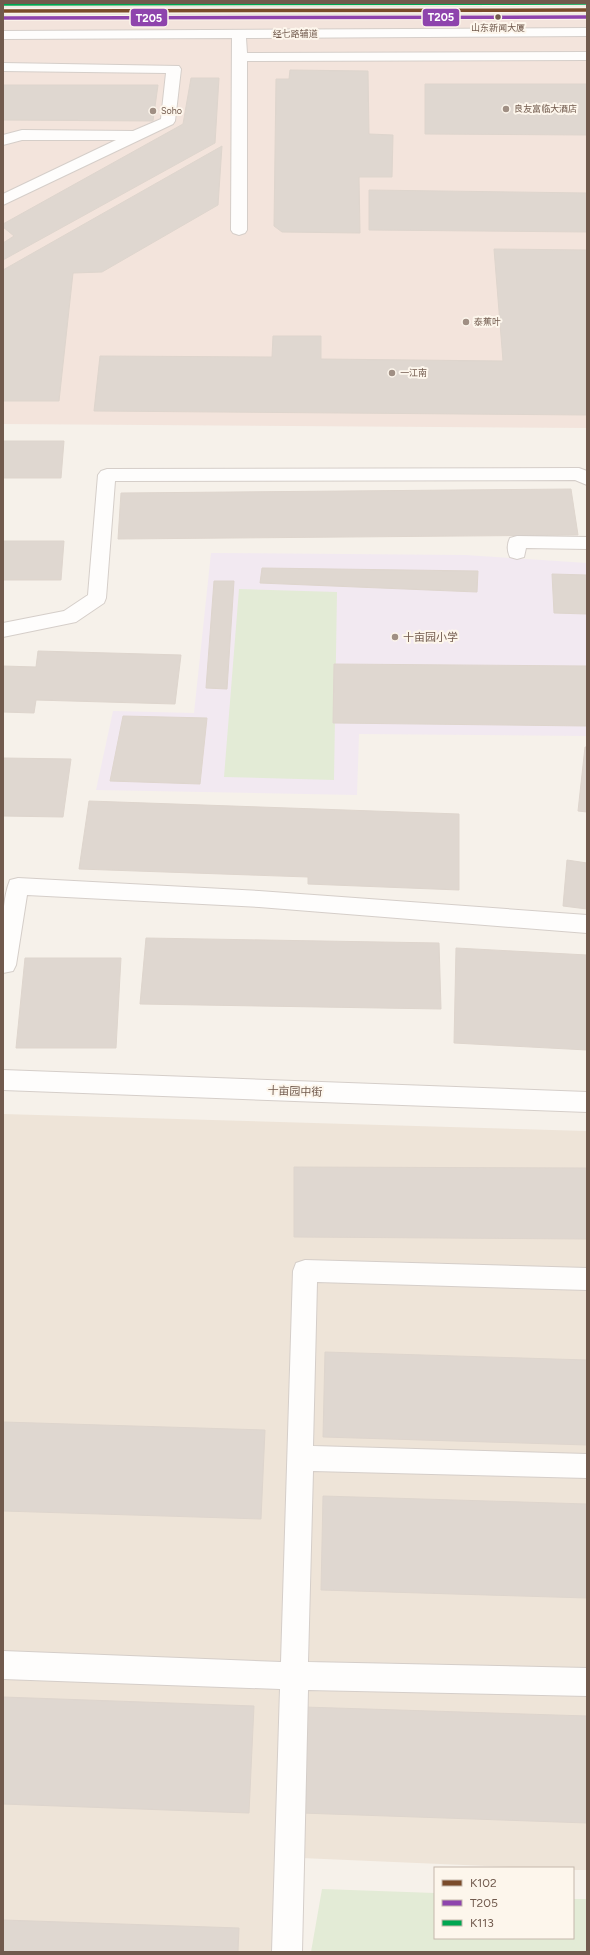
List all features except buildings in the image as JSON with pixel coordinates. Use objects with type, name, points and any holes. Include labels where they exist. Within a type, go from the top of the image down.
[{"type":"main road","points":[[3,11],[587,10]]},
{"type":"street","name":"经七路辅道","points":[[3,35],[587,32]]},
{"type":"street","points":[[239,34],[239,230]]},
{"type":"street","points":[[240,57],[587,56]]},
{"type":"street","points":[[3,67],[174,69],[168,121],[3,200]]},
{"type":"street","points":[[3,140],[22,135],[137,135]]},
{"type":"street","points":[[3,630],[69,617],[97,598],[107,475],[579,474],[587,479]]},
{"type":"street","points":[[517,553],[517,542],[587,543]]},
{"type":"street","points":[[4,969],[18,886],[259,899],[587,924]]},
{"type":"street","name":"十亩园中街","points":[[3,1080],[587,1102]]},
{"type":"street","points":[[287,1952],[305,1271],[587,1279]]},
{"type":"street","points":[[300,1458],[587,1466]]},
{"type":"street","points":[[3,1665],[294,1676],[587,1682]]},
{"type":"shaded area","points":[[3,3],[587,3],[587,428],[3,424]]},
{"type":"shaded area","name":"十亩园小学","points":[[211,553],[466,555],[587,563],[587,736],[359,734],[357,795],[96,790],[113,711],[194,713]]},
{"type":"shaded area","points":[[3,1114],[587,1131],[587,1870],[574,1870],[574,1867],[510,1867],[301,1858],[283,1952],[3,1952]]},
{"type":"green space","points":[[239,589],[337,592],[334,780],[224,777]]},
{"type":"green space","points":[[322,1889],[434,1893],[434,1939],[574,1939],[574,1899],[587,1899],[587,1952],[311,1952]]},
{"type":"transit line","name":"K113","points":[[3,4],[587,3]]},
{"type":"transit line","name":"K102","points":[[3,11],[587,10]]},
{"type":"transit line","name":"T205","points":[[3,18],[587,17]]},
{"type":"place","name":"山东新闻大厦","points":[[498,17]]},
{"type":"place","name":"良友富临大酒店","points":[[506,109]]},
{"type":"place","name":"Soho","points":[[153,111]]},
{"type":"place","name":"泰蕉叶","points":[[466,322]]},
{"type":"place","name":"一江南","points":[[392,373]]},
{"type":"place","name":"十亩园小学","points":[[395,637]]}]
